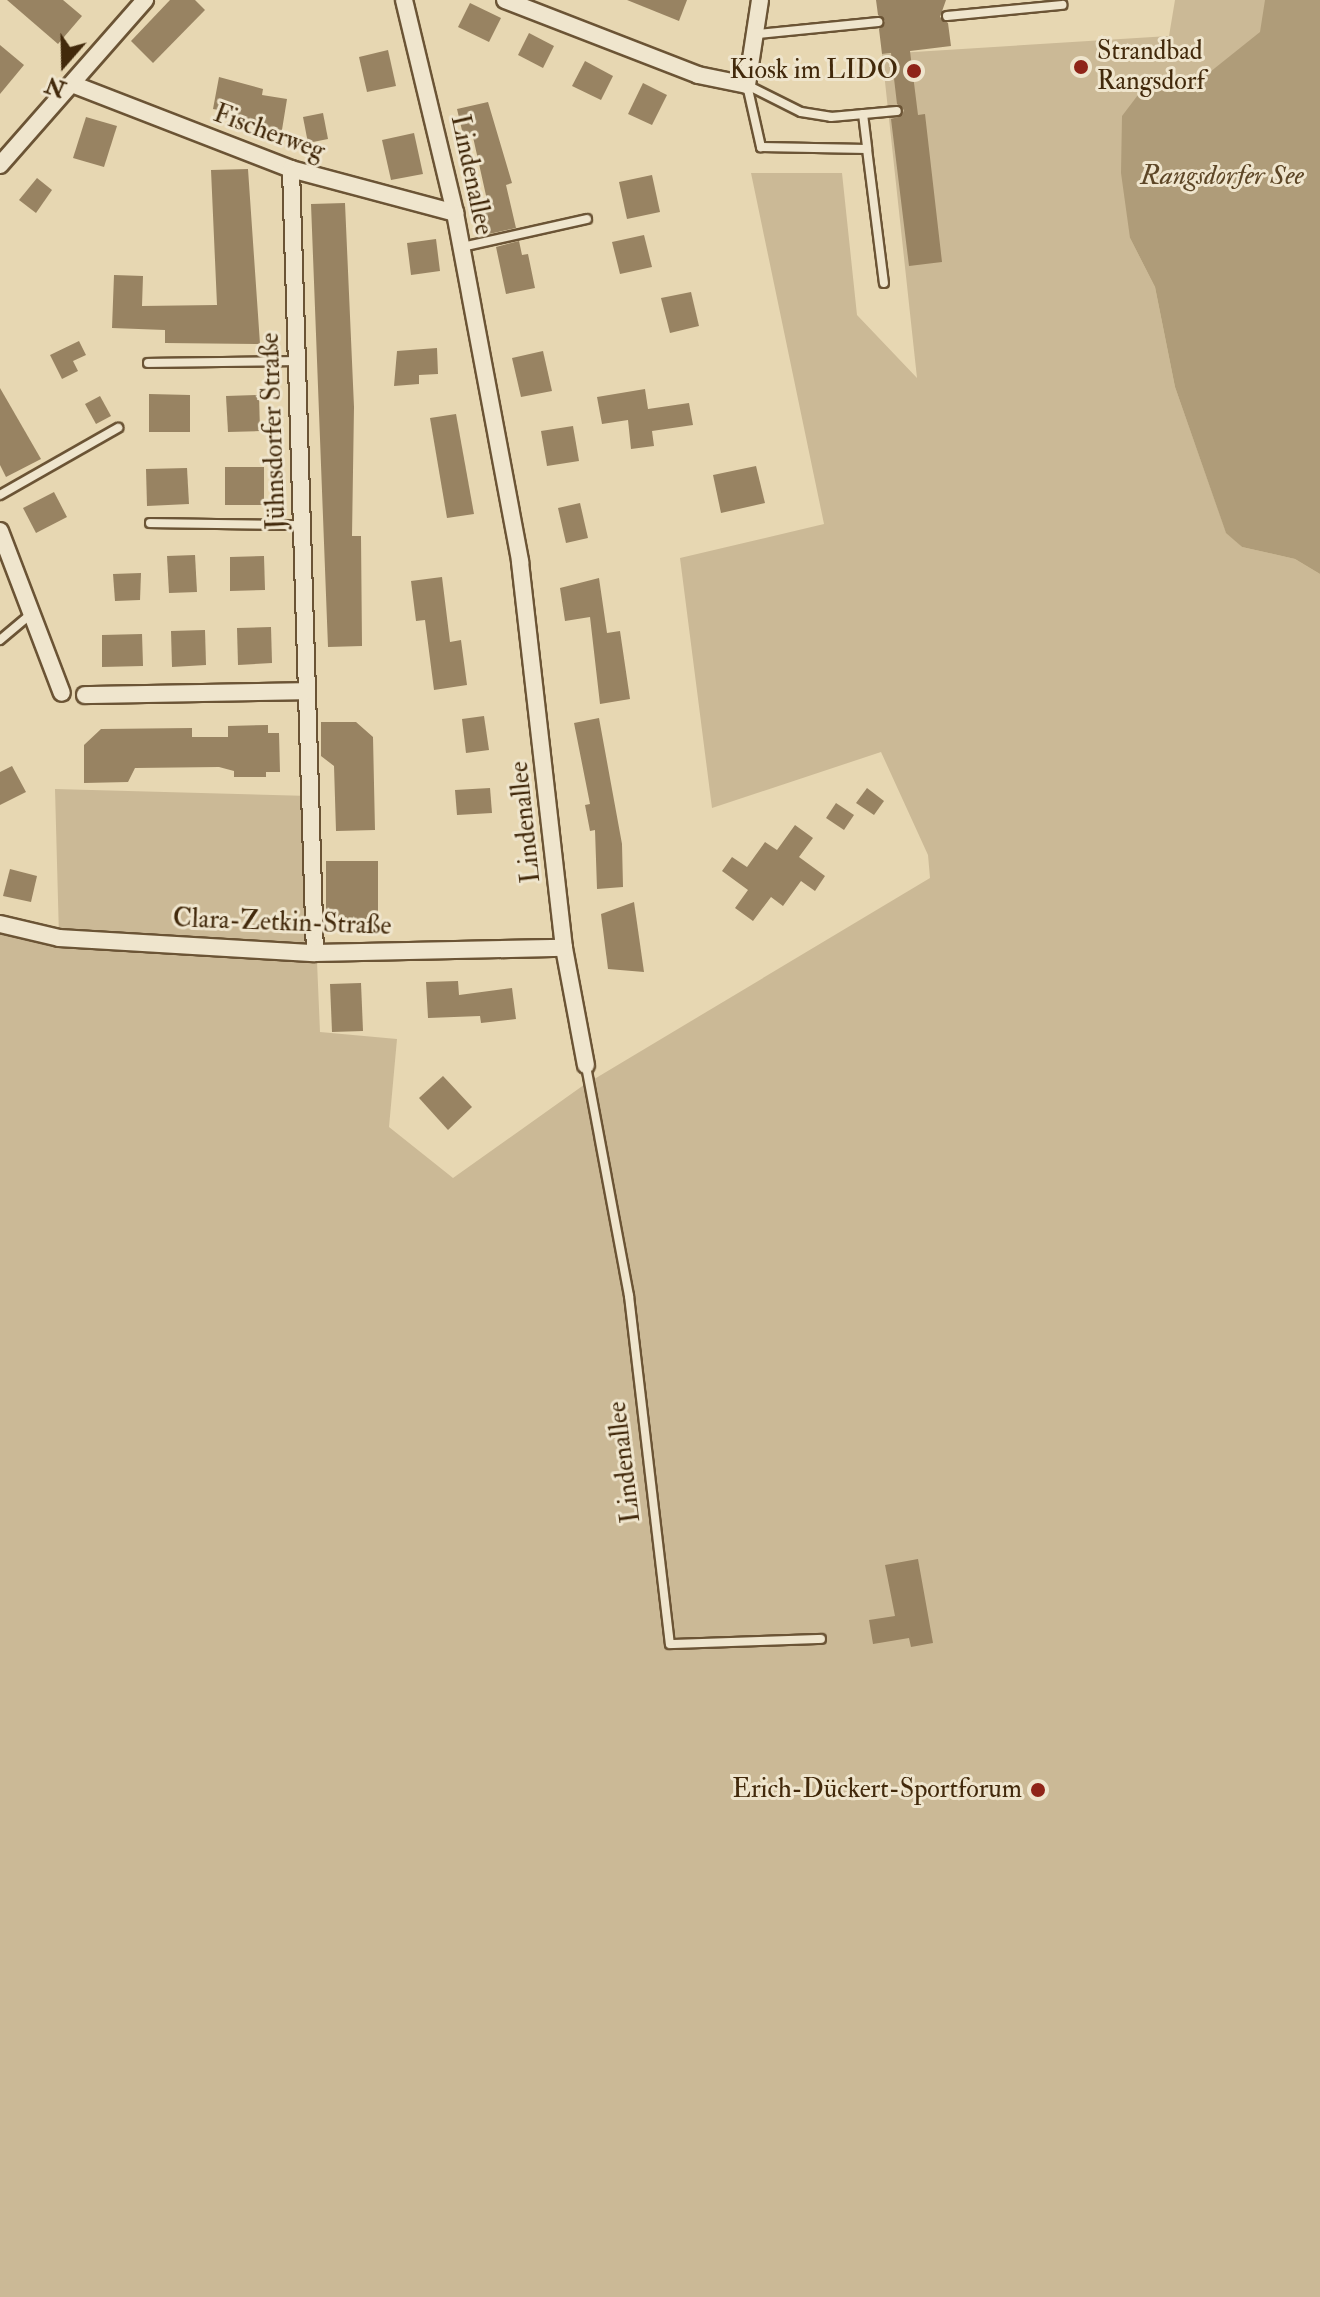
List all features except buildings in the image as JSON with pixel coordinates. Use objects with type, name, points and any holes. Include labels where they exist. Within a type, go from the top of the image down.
[{"type":"street","points":[[0,165],[145,0]]},
{"type":"street","name":"Lindenallee","points":[[404,0],[455,213],[520,562],[564,948],[586,1065]]},
{"type":"street","points":[[505,0],[698,75],[747,85],[758,34],[760,0]]},
{"type":"street","name":"Fischerweg","points":[[72,84],[291,169],[455,213]]},
{"type":"street","name":"Jühnsdorfer Straße","points":[[291,169],[315,953]]},
{"type":"street","points":[[0,531],[62,693]]},
{"type":"street","points":[[85,695],[306,691]]},
{"type":"street","name":"Clara-Zetkin-Straße","points":[[0,924],[59,938],[315,953],[564,948]]},
{"type":"lane","points":[[947,16],[1062,5]]},
{"type":"lane","points":[[758,34],[878,22]]},
{"type":"lane","points":[[747,85],[801,112],[863,114],[897,111]]},
{"type":"lane","points":[[747,85],[761,147],[867,149]]},
{"type":"lane","points":[[863,114],[884,283]]},
{"type":"lane","points":[[461,247],[587,219]]},
{"type":"lane","points":[[148,363],[296,361]]},
{"type":"lane","points":[[0,495],[118,428]]},
{"type":"lane","points":[[150,523],[301,525]]},
{"type":"lane","points":[[0,640],[32,613]]},
{"type":"lane","name":"Lindenallee","points":[[586,1065],[629,1296],[670,1644],[821,1639]]},
{"type":"shaded area","points":[[1175,0],[1265,0],[1266,8],[1261,32],[1249,43],[1200,80],[1177,84],[1130,238],[1155,287],[1175,387],[1226,532],[1242,547],[1295,559],[1320,574],[1320,2297],[0,2297],[0,924],[59,937],[55,789],[310,796],[320,1032],[397,1039],[389,1127],[453,1178],[581,1087],[930,878],[928,855],[881,752],[712,808],[680,558],[824,524],[751,173],[842,173],[857,315],[917,378],[882,54],[1169,36]]},
{"type":"water","name":"Rangsdorfer See","points":[[1265,0],[1320,0],[1320,574],[1295,559],[1242,547],[1226,533],[1175,387],[1155,287],[1130,238],[1121,173],[1122,116],[1144,87],[1200,80],[1260,32]]},
{"type":"place","name":"Strandbad Rangsdorf","points":[[1081,67]]},
{"type":"place","name":"Kiosk im LIDO","points":[[914,71]]},
{"type":"place","name":"Erich-Dückert-Sportforum","points":[[1038,1790]]}]
